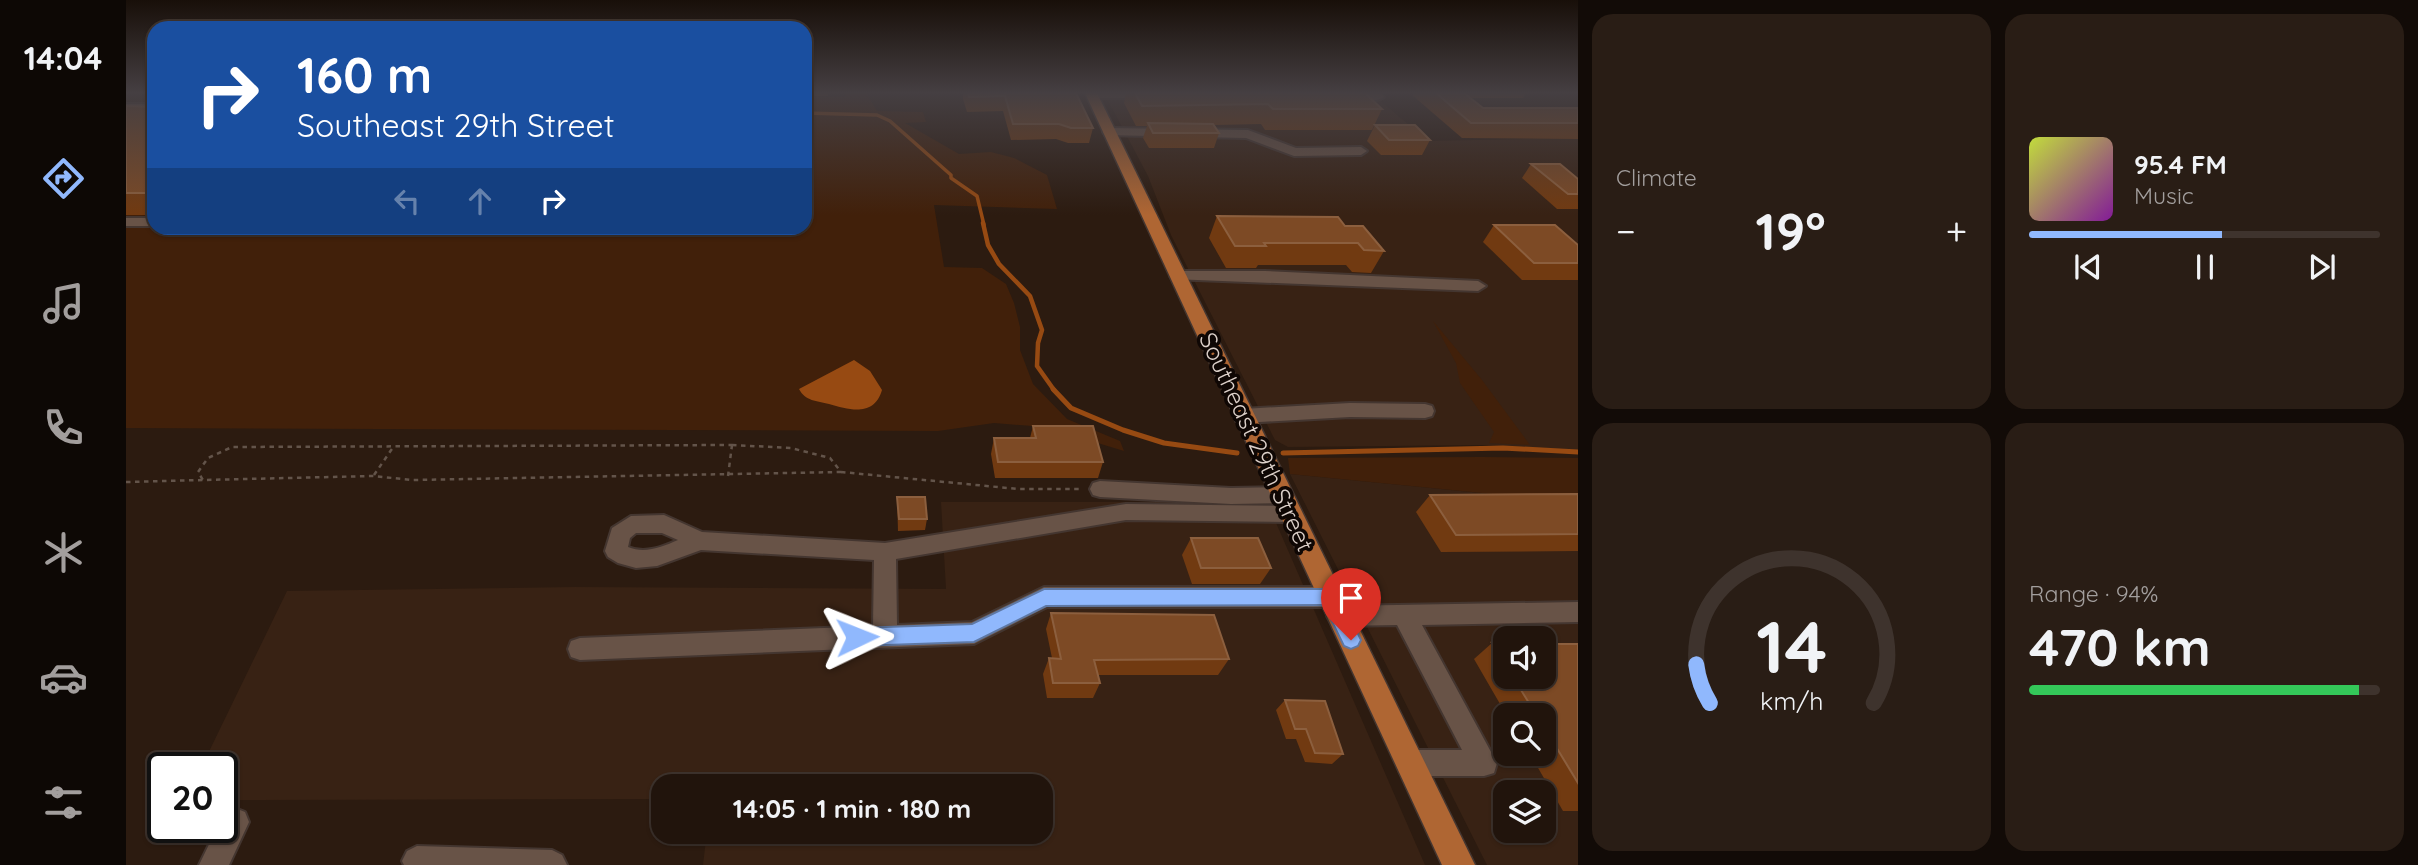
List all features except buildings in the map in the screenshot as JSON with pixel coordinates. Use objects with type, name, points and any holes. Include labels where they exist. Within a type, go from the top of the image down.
[{"type":"main road","name":"Southeast 29th Street","points":[[1110,133],[1459,865]]},
{"type":"lane","points":[[1172,133],[1248,135],[1294,152],[1361,151]]},
{"type":"lane","points":[[126,222],[147,222]]},
{"type":"lane","points":[[1178,276],[1265,276],[1478,286]]},
{"type":"lane","points":[[1243,416],[1350,410],[1425,411]]},
{"type":"lane","points":[[1100,489],[1231,496],[1285,504]]},
{"type":"lane","points":[[699,541],[885,552],[1126,512],[1285,504]]},
{"type":"lane","points":[[885,552],[885,636]]},
{"type":"lane","points":[[580,649],[974,633],[1044,597],[1334,606],[1404,615],[1578,612]]},
{"type":"lane","points":[[1404,615],[1484,763],[1410,763]]},
{"type":"lane","points":[[214,865],[225,843]]},
{"type":"lane","points":[[417,861],[552,865]]},
{"type":"path","points":[[728,476],[732,445]]},
{"type":"path","points":[[203,480],[198,472],[201,465],[211,455],[232,447],[732,445],[792,448],[830,458],[841,472]]},
{"type":"path","points":[[373,476],[394,446]]},
{"type":"path","points":[[126,482],[373,476],[412,480],[841,472],[1018,489],[1100,489]]},
{"type":"shaded area","points":[[126,133],[147,133],[147,235],[812,235],[812,133],[923,133],[959,154],[991,152],[1014,158],[1047,175],[1057,209],[934,205],[944,267],[982,268],[1006,284],[1020,327],[1020,350],[1033,384],[1067,419],[1120,441],[1124,451],[1045,427],[994,423],[938,431],[126,428]]},
{"type":"shaded area","points":[[1125,133],[1419,133],[1428,141],[1578,138],[1578,451],[1485,445],[1288,447],[1275,440],[1171,235],[1148,176]]},
{"type":"shaded area","points":[[1433,321],[1482,380],[1530,445],[1489,443],[1494,432],[1460,383],[1456,363]]},
{"type":"shaded area","points":[[854,360],[870,371],[882,390],[878,399],[867,408],[845,408],[816,401],[805,396],[799,389]]},
{"type":"shaded area","points":[[1288,458],[1578,458],[1578,498],[1492,494],[1290,474]]},
{"type":"shaded area","points":[[1290,474],[1492,494],[1578,498],[1578,865],[1487,865]]},
{"type":"shaded area","points":[[941,502],[1267,502],[1425,865],[703,865],[705,844],[1053,844],[1053,774],[651,774],[651,799],[238,800],[238,752],[209,752],[287,591],[575,587],[946,589]]},
{"type":"waterway","points":[[904,133],[951,175],[951,178],[977,196],[984,225]]},
{"type":"waterway","points":[[983,223],[988,245],[999,264],[1030,296],[1042,330],[1038,343],[1037,366],[1054,390]]},
{"type":"waterway","points":[[1053,389],[1071,408],[1123,430],[1164,443],[1237,453]]},
{"type":"waterway","points":[[1283,453],[1503,448],[1578,452]]},
{"type":"route","points":[[857,637],[974,633],[1044,597],[1330,597],[1351,640]]}]
